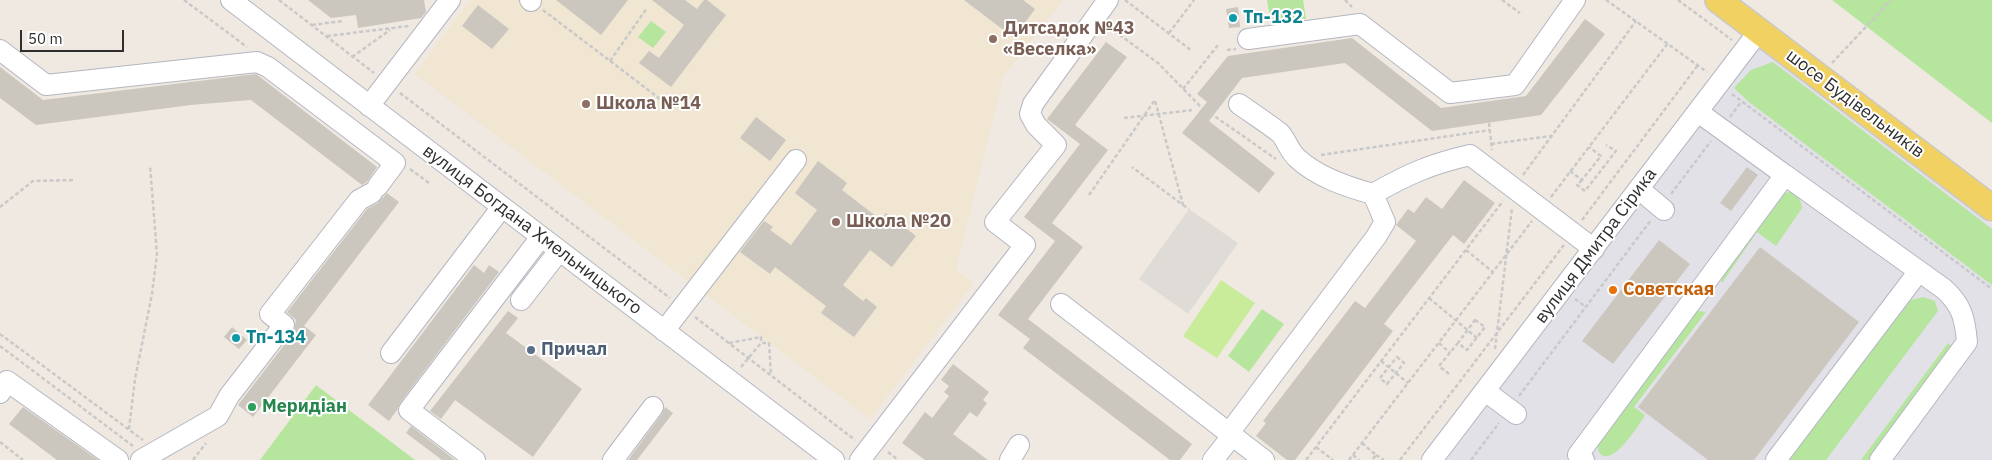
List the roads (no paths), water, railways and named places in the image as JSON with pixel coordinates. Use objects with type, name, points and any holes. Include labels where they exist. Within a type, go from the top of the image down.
[{"type":"main road","name":"шосе Будівельників","points":[[1718,0],[1752,41],[1819,77],[1992,208]]},
{"type":"street","name":"вулиця Богдана Хмельницького","points":[[231,0],[834,460]]},
{"type":"street","points":[[369,106],[450,0]]},
{"type":"street","points":[[864,455],[1025,245],[995,222],[1056,145],[1036,125],[1030,114],[1033,104],[1108,0]]},
{"type":"street","points":[[1242,44],[1360,24],[1450,93],[1516,85],[1575,0]]},
{"type":"street","name":"вулиця Дмитра Сірика","points":[[1432,460],[1752,41]]},
{"type":"street","points":[[268,68],[286,42]]},
{"type":"street","points":[[0,50],[46,85],[258,62],[395,163],[375,189],[360,200],[270,314],[284,325],[229,396],[218,416],[148,456]]},
{"type":"street","points":[[1213,460],[1385,222],[1373,194],[1334,181],[1298,159],[1288,147],[1282,135],[1239,104]]},
{"type":"street","points":[[1698,112],[1919,271],[1955,299],[1966,320],[1967,342],[1880,460]]},
{"type":"street","points":[[1373,194],[1403,176],[1434,163],[1470,155],[1594,249]]},
{"type":"street","points":[[664,331],[796,160]]},
{"type":"street","points":[[1581,459],[1578,455],[1785,175]]},
{"type":"street","points":[[1639,190],[1663,208]]},
{"type":"street","points":[[391,353],[502,207]]},
{"type":"street","points":[[475,460],[409,410],[541,237]]},
{"type":"street","points":[[521,300],[559,251]]},
{"type":"street","points":[[1776,460],[1919,271]]},
{"type":"street","points":[[1061,304],[1264,460]]},
{"type":"street","points":[[0,393],[7,381],[118,460]]},
{"type":"street","points":[[1487,388],[1513,411]]},
{"type":"street","points":[[613,460],[653,407]]},
{"type":"place","name":"Тп-132","points":[[1233,18]]},
{"type":"place","name":"Дитсадок №43 «Веселка»","points":[[993,39]]},
{"type":"place","name":"Школа №14","points":[[586,104]]},
{"type":"place","name":"Школа №20","points":[[836,222]]},
{"type":"place","name":"Советская","points":[[1613,290]]},
{"type":"place","name":"Тп-134","points":[[236,338]]},
{"type":"place","name":"Причал","points":[[531,350]]},
{"type":"place","name":"Меридіан","points":[[252,407]]}]
